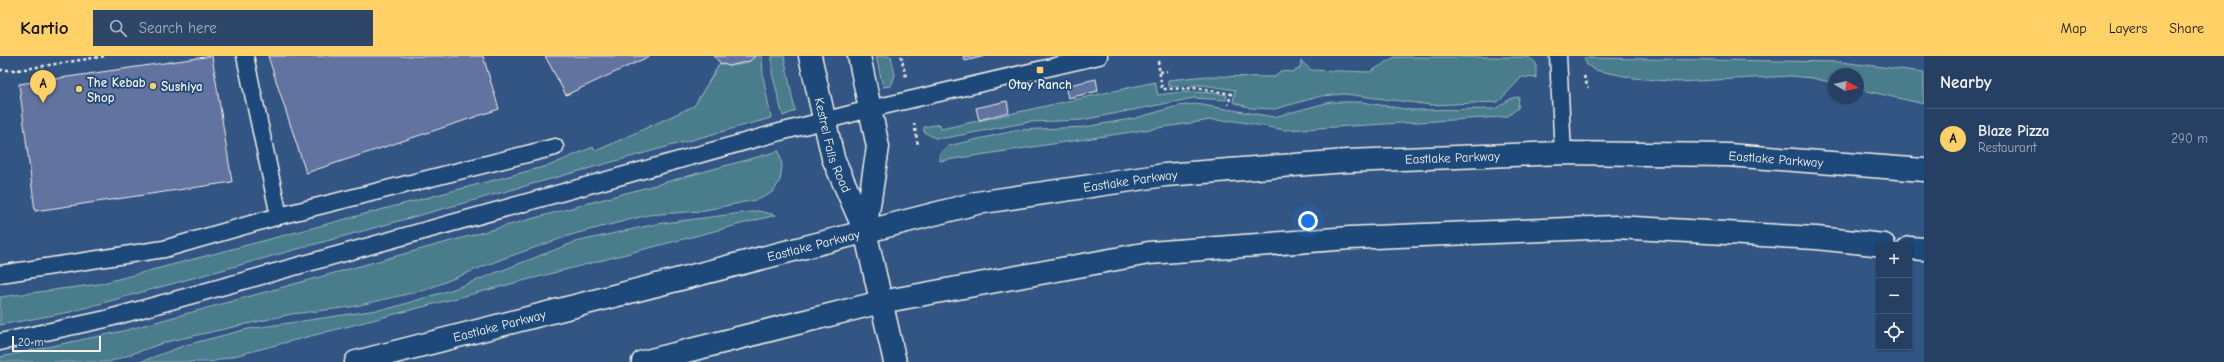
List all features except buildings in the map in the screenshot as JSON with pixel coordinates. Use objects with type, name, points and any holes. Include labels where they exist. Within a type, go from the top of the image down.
[{"type":"main road","name":"Kestrel Falls Road","points":[[810,56],[833,158],[865,231],[895,362]]},
{"type":"main road","name":"Kestrel Falls Road","points":[[858,56],[878,148],[865,231]]},
{"type":"main road","name":"Eastlake Parkway","points":[[356,362],[977,203],[1165,175],[1347,160],[1563,152],[1728,155],[1924,170]]},
{"type":"main road","points":[[643,362],[882,302],[1149,252],[1350,238],[1615,227],[1816,238],[1876,244]]},
{"type":"main road","points":[[1912,248],[1924,249]]},
{"type":"lane","points":[[245,56],[278,216]]},
{"type":"lane","points":[[0,342],[106,319],[825,120],[1099,56]]},
{"type":"lane","points":[[1558,56],[1563,152]]},
{"type":"lane","points":[[0,274],[164,249],[278,216],[555,147]]},
{"type":"path","points":[[0,70],[18,70],[106,56]]},
{"type":"path","points":[[901,56],[907,82]]},
{"type":"path","points":[[1158,60],[1162,90],[1200,88],[1231,94],[1228,105]]},
{"type":"path","points":[[1159,72],[1167,71]]},
{"type":"path","points":[[914,122],[918,145]]},
{"type":"green space","points":[[755,56],[762,56],[763,76],[771,118],[70,312],[0,325],[0,297],[99,284],[551,165],[593,147],[596,151],[694,106],[720,63],[739,65],[748,62]]},
{"type":"green space","points":[[772,56],[784,56],[795,111],[783,116],[772,73]]},
{"type":"green space","points":[[876,56],[891,56],[895,75],[891,86],[883,87]]},
{"type":"green space","points":[[1395,57],[1528,57],[1536,63],[1536,78],[1522,77],[1498,102],[1431,105],[1345,94],[1321,96],[1275,109],[1251,108],[1233,102],[1235,90],[1203,85],[1168,86],[1168,80],[1206,76],[1275,77],[1280,71],[1293,72],[1300,68],[1301,61],[1311,70],[1370,72]]},
{"type":"green space","points":[[1584,58],[1841,62],[1924,72],[1924,104],[1864,90],[1864,68],[1828,68],[1828,82],[1812,78],[1790,76],[1678,82],[1634,78],[1595,70],[1587,65]]},
{"type":"green space","points":[[1155,82],[1158,95],[1184,92],[1209,93],[1227,95],[1226,100],[1194,98],[1082,120],[1029,122],[946,138],[935,138],[924,132],[924,127],[940,124],[941,129]]},
{"type":"green space","points":[[1519,97],[1518,108],[1508,116],[1501,117],[1285,130],[1235,121],[1211,120],[940,161],[940,153],[948,146],[1018,130],[1085,127],[1136,118],[1178,106],[1196,104],[1274,117],[1330,102],[1361,102],[1411,110],[1495,109],[1512,98]]},
{"type":"green space","points":[[779,151],[782,166],[780,180],[774,191],[760,199],[700,211],[648,215],[574,234],[502,259],[425,290],[351,307],[292,314],[166,342],[109,362],[0,362],[0,357],[123,331]]},
{"type":"green space","points":[[758,211],[776,215],[211,362],[140,362],[186,345],[248,329],[391,308],[454,289],[575,242],[656,224]]},
{"type":"place","name":"Otay Ranch","points":[[1040,70]]},
{"type":"place","name":"Sushiya","points":[[153,86]]},
{"type":"place","name":"The Kebab Shop","points":[[79,89]]},
{"type":"place","name":"Blaze Pizza","points":[[43,103]]}]
